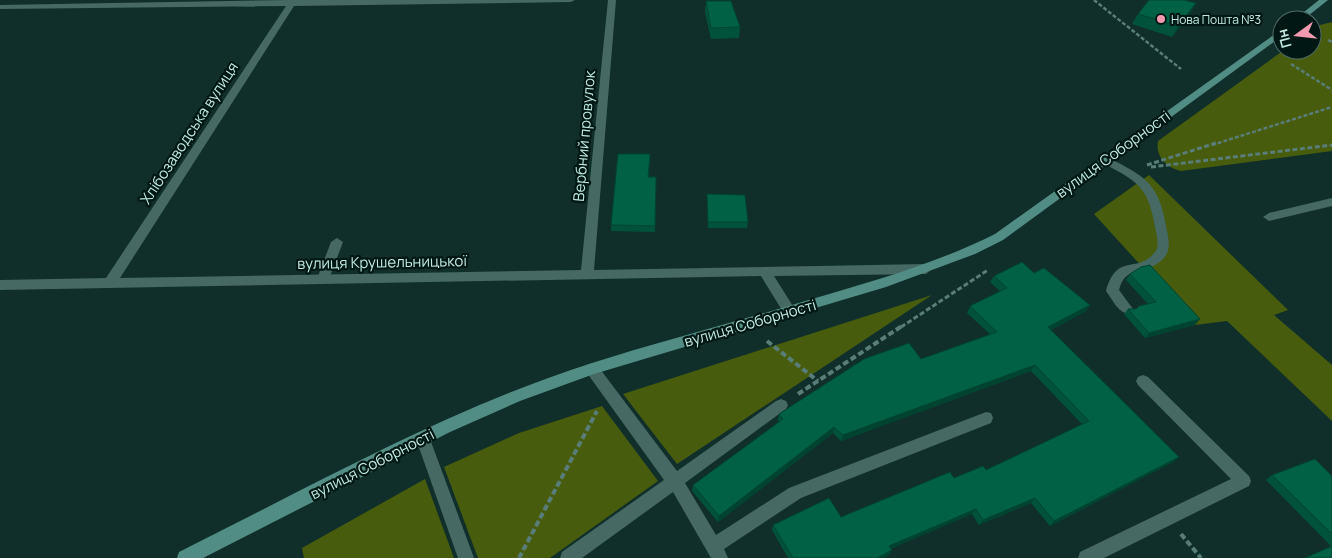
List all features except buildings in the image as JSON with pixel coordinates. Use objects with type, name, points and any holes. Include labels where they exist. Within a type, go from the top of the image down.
[{"type":"main road","points":[[1311,10],[1324,0]]},
{"type":"main road","name":"вулиця Соборності","points":[[185,558],[422,439],[506,401],[592,370],[926,269],[990,242],[1272,39]]},
{"type":"street","points":[[0,7],[571,0]]},
{"type":"street","name":"Вербний провулок","points":[[587,275],[612,0]]},
{"type":"street","name":"Хлібозаводська вулиця","points":[[110,283],[292,2]]},
{"type":"street","points":[[1105,160],[1142,180],[1154,194],[1157,201],[1164,245],[1158,258],[1142,266],[1122,271],[1114,277],[1112,292],[1126,309]]},
{"type":"street","points":[[1269,217],[1332,202]]},
{"type":"street","points":[[323,279],[337,242]]},
{"type":"street","name":"вулиця Крушельницької","points":[[0,285],[926,269]]},
{"type":"street","points":[[765,272],[790,311]]},
{"type":"street","points":[[592,370],[674,480],[716,552],[795,492],[986,418]]},
{"type":"street","points":[[1086,558],[1242,481],[1143,381]]},
{"type":"street","points":[[568,558],[674,480],[781,405]]},
{"type":"street","points":[[422,439],[466,558]]},
{"type":"path","points":[[1094,0],[1181,69]]},
{"type":"path","points":[[1328,40],[1332,42]]},
{"type":"path","points":[[1291,64],[1332,90]]},
{"type":"path","points":[[1332,106],[1144,167],[1332,144]]},
{"type":"path","points":[[781,405],[988,270]]},
{"type":"path","points":[[767,341],[818,381]]},
{"type":"path","points":[[519,558],[608,391]]},
{"type":"path","points":[[1167,518],[1201,558]]},
{"type":"green space","points":[[1332,22],[1332,151],[1181,171],[1176,170],[1163,161],[1158,152],[1158,141],[1272,59],[1322,60],[1322,24]]},
{"type":"green space","points":[[1149,175],[1288,310],[1274,315],[1332,365],[1332,421],[1227,321],[1195,325],[1094,214]]},
{"type":"green space","points":[[932,295],[677,464],[623,394]]},
{"type":"green space","points":[[602,406],[658,481],[550,558],[478,558],[444,467],[519,433]]},
{"type":"green space","points":[[425,479],[454,558],[304,558],[302,548]]},
{"type":"place","name":"Нова Пошта №3","points":[[1161,19]]}]
